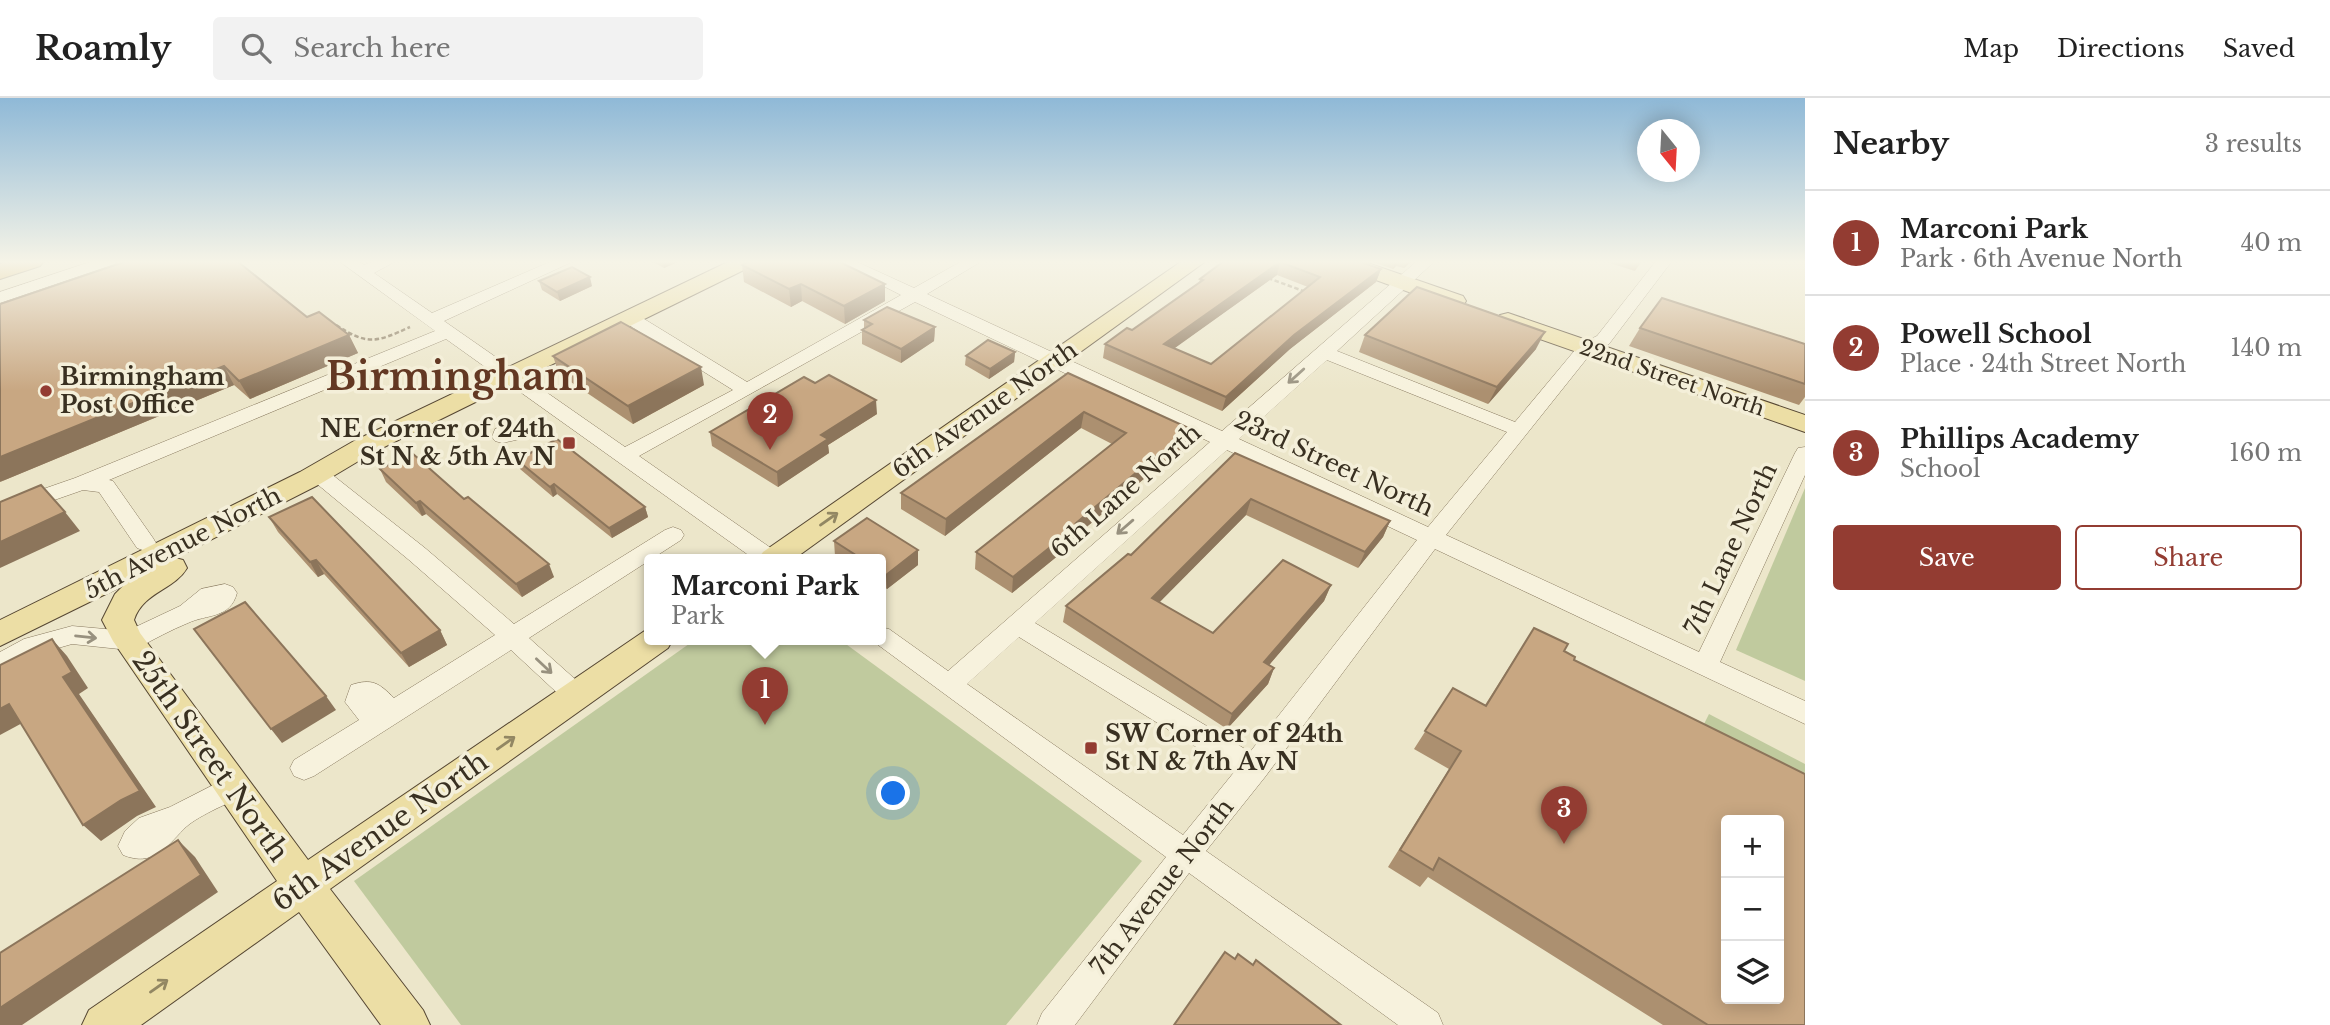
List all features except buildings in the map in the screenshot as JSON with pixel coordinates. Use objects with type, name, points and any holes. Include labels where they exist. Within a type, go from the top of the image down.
[{"type":"main road","name":"5th Avenue North","points":[[0,611],[257,490],[363,447],[658,304]]},
{"type":"main road","name":"6th Avenue North","points":[[779,554],[1135,304]]},
{"type":"main road","name":"22nd Street North","points":[[1464,304],[1804,423]]},
{"type":"main road","name":"5th Avenue North","points":[[0,634],[314,476],[363,447]]},
{"type":"main road","points":[[123,630],[122,605],[137,589],[235,530],[314,476]]},
{"type":"main road","points":[[0,647],[62,618],[91,613],[123,630]]},
{"type":"main road","name":"25th Street North","points":[[123,630],[302,884],[408,1025]]},
{"type":"main road","name":"6th Avenue North","points":[[104,1025],[302,884],[648,645]]},
{"type":"street","points":[[409,304],[765,554]]},
{"type":"street","points":[[431,320],[467,304]]},
{"type":"street","points":[[624,456],[899,304]]},
{"type":"street","name":"23rd Street North","points":[[932,304],[1805,713]]},
{"type":"street","name":"6th Lane North","points":[[950,684],[1016,622],[1377,304]]},
{"type":"street","name":"7th Avenue North","points":[[1054,1025],[1189,855],[1431,538],[1586,348],[1603,340],[1631,304]]},
{"type":"street","points":[[630,318],[747,390]]},
{"type":"street","points":[[0,512],[82,483],[449,332]]},
{"type":"street","points":[[1324,352],[1520,430]]},
{"type":"street","points":[[519,429],[558,411]]},
{"type":"street","name":"7th Lane North","points":[[1705,667],[1805,453]]},
{"type":"street","points":[[314,476],[372,515],[576,695]]},
{"type":"street","points":[[82,483],[106,486],[145,543]]},
{"type":"street","points":[[304,768],[673,535]]},
{"type":"street","points":[[0,663],[33,646],[72,635],[123,630],[188,612]]},
{"type":"street","points":[[1016,622],[1255,769]]},
{"type":"street","points":[[886,640],[1426,1025]]},
{"type":"street","points":[[174,819],[233,787]]},
{"type":"path","points":[[331,322],[356,340],[368,341],[410,327]]},
{"type":"green space","points":[[1805,488],[1805,681],[1736,650]]},
{"type":"green space","points":[[688,645],[847,645],[1142,861],[1006,1025],[461,1025],[354,881]]},
{"type":"green space","points":[[1709,714],[1805,764],[1805,793],[1697,738]]},
{"type":"place","name":"Birmingham Post Office","points":[[46,391]]},
{"type":"place","name":"NE Corner of 24th St N & 5th Av N","points":[[569,443]]},
{"type":"place","name":"Powell School","points":[[770,450]]},
{"type":"place","name":"Marconi Park","points":[[765,725]]},
{"type":"place","name":"SW Corner of 24th St N & 7th Av N","points":[[1091,748]]},
{"type":"place","name":"Phillips Academy","points":[[1564,844]]},
{"type":"district","name":"Birmingham","points":[[456,377]]}]
